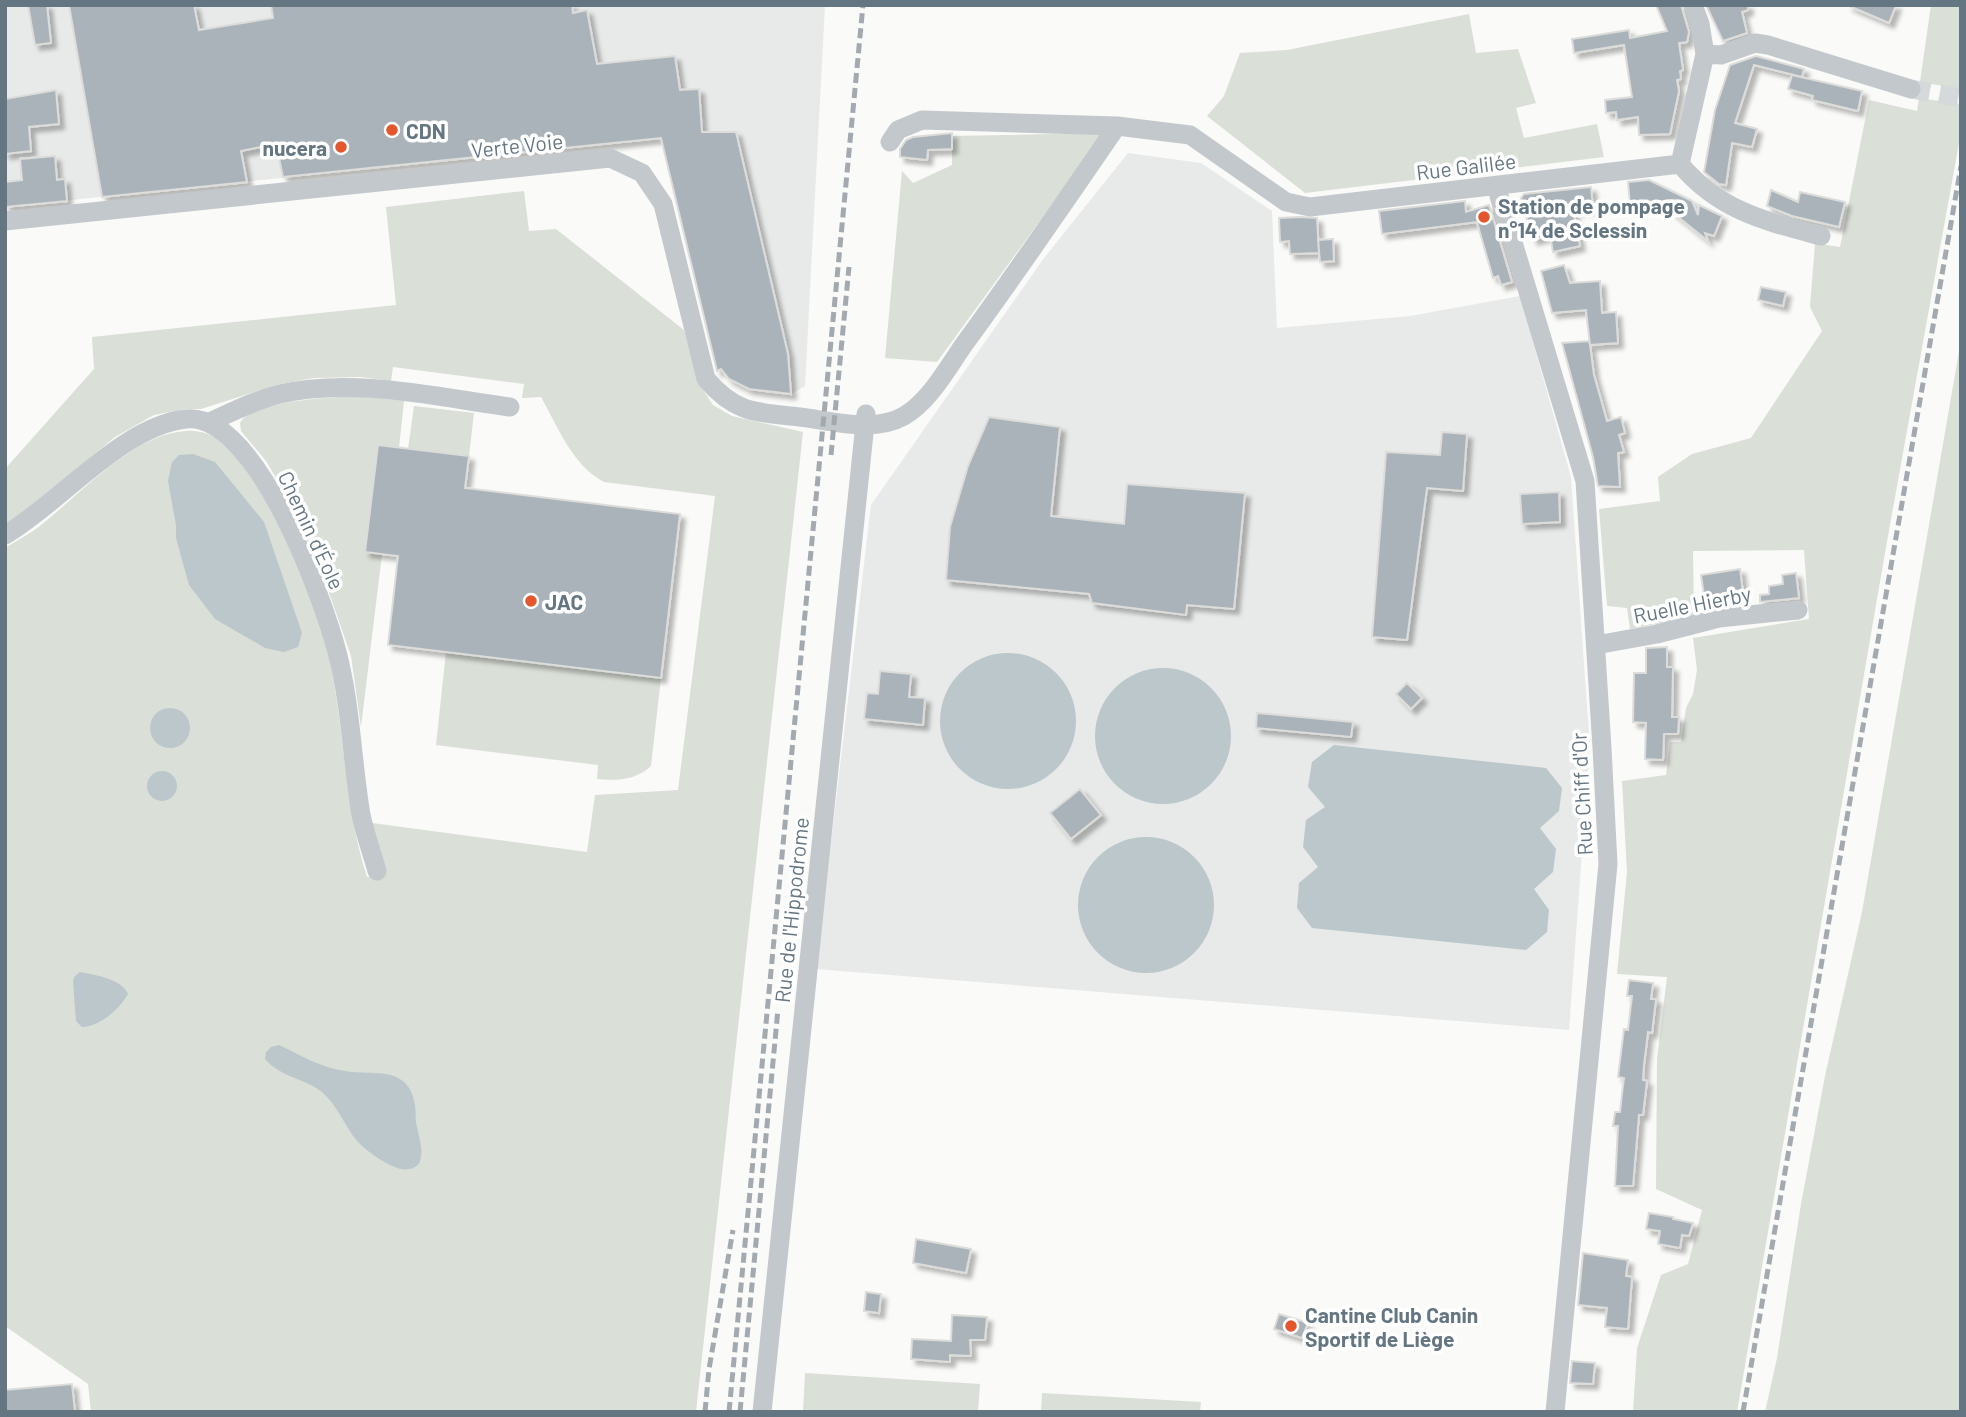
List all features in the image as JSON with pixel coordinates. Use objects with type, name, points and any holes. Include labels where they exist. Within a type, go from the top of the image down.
[{"type":"street","points":[[1693,5],[1700,24],[1705,54],[1680,164],[1695,182],[1726,205],[1776,224],[1821,236]]},
{"type":"street","points":[[1705,54],[1721,55],[1755,43],[1768,45],[1911,89]]},
{"type":"street","name":"Rue Galilée","points":[[890,142],[898,130],[922,120],[1117,126],[1191,135],[1286,202],[1310,207],[1680,164]]},
{"type":"street","points":[[866,419],[889,422],[917,407],[1016,273],[1117,126]]},
{"type":"street","name":"Verte Voie","points":[[5,221],[610,158],[642,173],[663,204],[706,379],[719,394],[736,407],[769,413],[866,419]]},
{"type":"street","name":"Rue Chiff d'Or","points":[[1498,185],[1499,196],[1585,481],[1608,864],[1555,1412]]},
{"type":"street","points":[[5,535],[26,523],[118,448],[158,427],[188,419],[210,422],[279,395],[315,389],[362,387],[510,407]]},
{"type":"street","name":"Rue de l'Hippodrome","points":[[762,1412],[866,419]]},
{"type":"street","name":"Chemin d'Éole","points":[[210,422],[235,440],[257,468],[298,544],[329,621],[338,656],[362,818],[377,871]]},
{"type":"street","name":"Ruelle Hierby","points":[[1596,645],[1657,634],[1719,618],[1798,610]]},
{"type":"shaded area","points":[[5,5],[825,5],[805,386],[791,394],[749,389],[737,385],[721,369],[717,371],[661,138],[5,207]]},
{"type":"shaded area","points":[[1931,5],[1961,5],[1961,89],[1920,82]]},
{"type":"shaded area","points":[[1469,14],[1476,53],[1518,49],[1536,103],[1516,108],[1524,138],[1597,124],[1604,157],[1305,193],[1207,116],[1224,96],[1240,53],[1287,50]]},
{"type":"shaded area","points":[[1919,98],[1961,104],[1961,132],[1886,547],[1737,1412],[1633,1412],[1637,1348],[1661,1275],[1688,1264],[1702,1210],[1656,1189],[1657,1059],[1667,977],[1617,974],[1627,872],[1622,781],[1666,775],[1670,742],[1681,742],[1686,708],[1693,694],[1697,670],[1693,638],[1809,619],[1804,550],[1693,551],[1694,617],[1630,629],[1627,608],[1607,606],[1599,509],[1660,501],[1658,477],[1692,454],[1751,438],[1822,331],[1810,307],[1815,243],[1840,247],[1869,100],[1917,111]]},
{"type":"shaded area","points":[[1104,133],[937,362],[885,358],[902,171],[913,183],[952,165],[952,136]]},
{"type":"shaded area","points":[[1128,153],[1201,163],[1272,211],[1277,328],[1410,316],[1520,296],[1571,477],[1590,743],[1569,1030],[816,969],[871,505],[1044,258]]},
{"type":"shaded area","points":[[524,191],[529,231],[556,229],[684,330],[698,382],[713,405],[732,416],[803,432],[696,1412],[91,1412],[88,1384],[5,1326],[5,548],[33,531],[105,470],[145,444],[165,435],[192,431],[212,436],[228,446],[256,485],[283,532],[315,608],[329,657],[349,795],[367,877],[384,873],[372,823],[587,852],[595,795],[678,790],[715,496],[604,482],[574,456],[541,397],[522,398],[524,384],[393,367],[391,381],[360,377],[314,378],[276,385],[201,409],[154,415],[115,437],[20,516],[5,524],[5,469],[94,369],[92,337],[396,305],[386,207]]},
{"type":"shaded area","points":[[1961,340],[1961,1412],[1765,1412],[1777,1358],[1801,1204],[1825,1076],[1862,912]]},
{"type":"shaded area","points":[[361,396],[404,401],[399,448],[366,552],[382,554],[361,727],[351,656],[325,581],[289,500],[266,461],[241,431],[240,423],[247,415],[277,405]]},
{"type":"shaded area","points":[[414,406],[474,413],[469,456],[408,449]]},
{"type":"shaded area","points":[[193,454],[215,462],[264,522],[302,633],[298,647],[284,652],[265,648],[215,619],[189,585],[176,538],[168,481],[172,462],[179,455]]},
{"type":"shaded area","points":[[446,652],[661,678],[651,766],[626,778],[597,779],[598,765],[436,745]]},
{"type":"shaded area","points":[[1008,653],[1034,658],[1056,673],[1071,695],[1076,721],[1071,747],[1056,769],[1034,784],[1008,789],[982,784],[960,769],[945,747],[940,721],[945,695],[960,673],[982,658]]},
{"type":"shaded area","points":[[1163,668],[1189,673],[1211,688],[1226,710],[1231,736],[1226,762],[1211,784],[1189,799],[1163,804],[1137,799],[1115,784],[1100,762],[1095,736],[1100,710],[1115,688],[1137,673]]},
{"type":"shaded area","points":[[170,708],[184,714],[190,728],[184,742],[170,748],[156,742],[150,728],[156,714]]},
{"type":"shaded area","points":[[1334,745],[1546,768],[1562,788],[1559,811],[1540,828],[1556,849],[1553,872],[1534,889],[1549,910],[1547,932],[1526,950],[1312,928],[1297,908],[1299,883],[1318,867],[1303,847],[1306,820],[1325,807],[1308,787],[1312,762]]},
{"type":"shaded area","points":[[162,771],[173,775],[177,786],[173,797],[162,801],[151,797],[147,786],[151,775]]},
{"type":"shaded area","points":[[1146,837],[1172,842],[1194,857],[1209,879],[1214,905],[1209,931],[1194,953],[1172,968],[1146,973],[1120,968],[1098,953],[1083,931],[1078,905],[1083,879],[1098,857],[1120,842]]},
{"type":"shaded area","points":[[80,972],[114,981],[128,994],[120,1006],[108,1016],[96,1024],[82,1027],[76,1021],[73,982]]},
{"type":"shaded area","points":[[279,1045],[328,1067],[388,1074],[405,1083],[415,1105],[421,1150],[419,1164],[410,1169],[397,1168],[361,1145],[322,1092],[278,1070],[265,1059],[266,1052],[271,1047]]},
{"type":"shaded area","points":[[805,1373],[980,1384],[978,1412],[803,1412]]},
{"type":"shaded area","points":[[1042,1393],[1201,1402],[1200,1412],[1041,1412]]},
{"type":"building","points":[[28,5],[47,5],[51,43],[35,45]]},
{"type":"building","points":[[69,5],[194,5],[199,30],[273,18],[271,5],[572,5],[573,13],[587,10],[597,64],[675,56],[680,90],[699,89],[702,132],[736,132],[788,354],[791,394],[749,389],[729,379],[721,369],[717,371],[661,138],[283,177],[276,144],[241,151],[247,182],[102,197]]},
{"type":"building","points":[[1656,5],[1681,5],[1689,32],[1687,42],[1679,43],[1683,70],[1680,71],[1681,79],[1677,80],[1679,91],[1670,134],[1639,135],[1638,117],[1617,120],[1616,112],[1606,113],[1605,100],[1632,97],[1624,45],[1574,53],[1572,39],[1629,30],[1630,38],[1667,31]]},
{"type":"building","points":[[1706,5],[1748,5],[1748,10],[1742,12],[1747,33],[1723,41]]},
{"type":"building","points":[[1847,5],[1896,5],[1889,23]]},
{"type":"building","points":[[1756,56],[1804,69],[1802,77],[1754,65],[1735,123],[1757,129],[1752,147],[1732,143],[1726,185],[1719,184],[1704,172],[1715,110],[1730,65]]},
{"type":"building","points":[[1792,75],[1862,91],[1858,111],[1812,100],[1813,96],[1788,89]]},
{"type":"building","points":[[56,90],[59,124],[29,127],[31,151],[5,154],[5,99]]},
{"type":"building","points":[[952,133],[952,149],[928,150],[927,160],[900,157],[900,149],[906,140]]},
{"type":"building","points":[[55,156],[57,180],[65,179],[67,201],[5,207],[5,182],[22,180],[20,159]]},
{"type":"building","points":[[1649,180],[1692,201],[1698,215],[1699,205],[1722,216],[1714,236],[1705,233],[1708,241],[1672,212],[1677,200],[1630,204],[1628,182]]},
{"type":"building","points":[[1591,187],[1593,208],[1573,210],[1580,246],[1553,252],[1550,235],[1533,240],[1521,198],[1524,194]]},
{"type":"building","points":[[1771,190],[1798,202],[1800,192],[1845,202],[1839,227],[1792,216],[1767,206]]},
{"type":"building","points":[[1465,201],[1466,212],[1489,205],[1512,282],[1501,285],[1498,276],[1493,278],[1477,222],[1382,234],[1379,211]]},
{"type":"building","points":[[1279,218],[1317,218],[1319,253],[1290,254],[1289,241],[1280,242]]},
{"type":"building","points":[[1333,239],[1334,261],[1320,262],[1318,240]]},
{"type":"building","points":[[1564,265],[1570,283],[1600,281],[1602,313],[1616,312],[1618,343],[1590,345],[1586,310],[1552,313],[1541,271]]},
{"type":"building","points":[[1761,287],[1786,292],[1783,306],[1758,300]]},
{"type":"building","points":[[1589,341],[1594,375],[1607,421],[1621,417],[1625,433],[1619,435],[1624,452],[1618,453],[1620,487],[1598,486],[1593,457],[1562,343]]},
{"type":"building","points":[[989,417],[1060,427],[1051,516],[1124,524],[1127,484],[1245,493],[1234,609],[1187,605],[1186,615],[1092,603],[1089,594],[946,580],[950,527],[968,466]]},
{"type":"building","points":[[1442,432],[1467,434],[1463,491],[1427,488],[1407,640],[1372,637],[1386,452],[1440,455]]},
{"type":"building","name":"JAC","points":[[378,445],[469,456],[465,488],[680,514],[661,678],[388,645],[398,556],[365,552]]},
{"type":"building","points":[[1559,492],[1560,522],[1522,524],[1520,494]]},
{"type":"building","points":[[1740,569],[1743,593],[1719,596],[1720,606],[1706,609],[1701,575]]},
{"type":"building","points":[[1796,573],[1799,598],[1760,602],[1760,595],[1769,594],[1769,586],[1783,584],[1782,575]]},
{"type":"building","points":[[1667,647],[1667,667],[1673,667],[1672,717],[1679,717],[1678,734],[1664,734],[1663,760],[1645,759],[1646,723],[1633,722],[1634,673],[1646,673],[1646,648]]},
{"type":"building","points":[[880,671],[911,674],[909,697],[925,698],[923,725],[864,719],[867,693],[878,694]]},
{"type":"building","points":[[1407,683],[1422,698],[1411,709],[1396,694]]},
{"type":"building","points":[[1257,713],[1353,722],[1351,737],[1256,728]]},
{"type":"building","points":[[1080,789],[1101,815],[1071,839],[1050,813]]},
{"type":"building","points":[[1629,980],[1653,983],[1651,999],[1656,999],[1652,1033],[1648,1032],[1643,1080],[1647,1081],[1643,1115],[1639,1115],[1633,1186],[1615,1186],[1618,1126],[1613,1126],[1615,1112],[1620,1112],[1624,1078],[1618,1077],[1624,1029],[1628,1030],[1632,996],[1627,996]]},
{"type":"building","points":[[1649,1213],[1693,1223],[1689,1236],[1682,1235],[1680,1248],[1658,1244],[1660,1231],[1646,1229]]},
{"type":"building","points":[[916,1239],[971,1249],[966,1273],[913,1263]]},
{"type":"building","points":[[1583,1253],[1628,1260],[1626,1276],[1632,1277],[1628,1329],[1605,1327],[1607,1308],[1578,1305]]},
{"type":"building","points":[[866,1292],[881,1294],[879,1313],[864,1311]]},
{"type":"building","name":"Cantine Club Canin Sportif de Liège","points":[[1279,1314],[1308,1323],[1302,1338],[1274,1329]]},
{"type":"building","points":[[952,1315],[987,1317],[985,1340],[970,1340],[971,1356],[950,1355],[950,1362],[911,1359],[912,1339],[951,1341]]},
{"type":"building","points":[[1572,1361],[1595,1363],[1593,1384],[1570,1383]]},
{"type":"building","points":[[72,1384],[75,1412],[5,1412],[5,1390]]},
{"type":"tunnel","points":[[1911,89],[1961,98]]},
{"type":"railway","points":[[729,1412],[863,5]]},
{"type":"railway","points":[[1743,1412],[1961,166]]},
{"type":"railway","points":[[831,455],[849,267]]},
{"type":"railway","points":[[740,1412],[778,1009]]},
{"type":"railway","points":[[705,1412],[709,1369],[733,1230]]},
{"type":"place","name":"CDN","points":[[392,130]]},
{"type":"place","name":"nucera","points":[[341,147]]},
{"type":"place","name":"Station de pompage n°14 de Sclessin","points":[[1484,217]]},
{"type":"place","name":"JAC","points":[[531,601]]},
{"type":"place","name":"Cantine Club Canin Sportif de Liège","points":[[1291,1326]]}]
